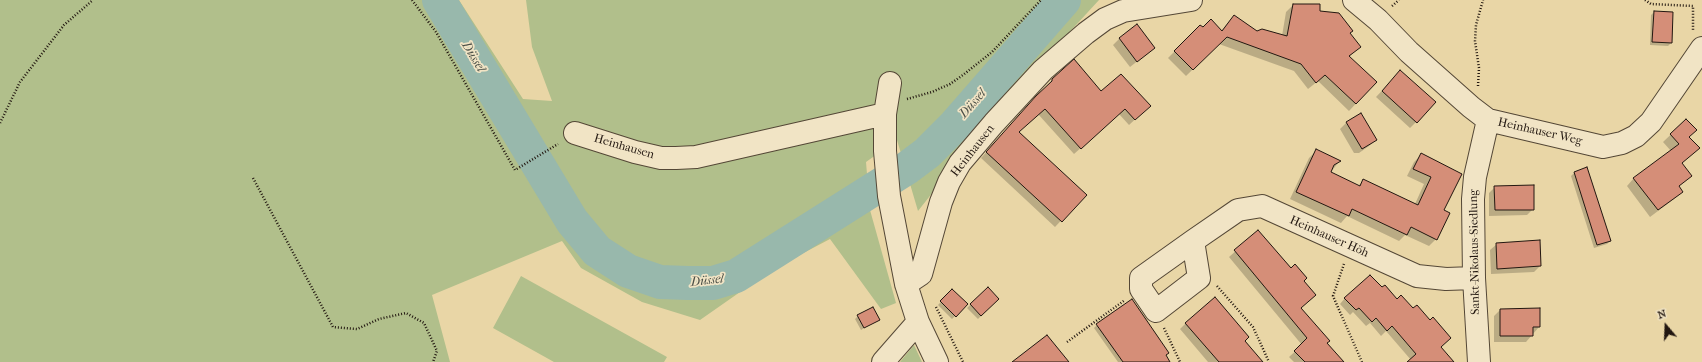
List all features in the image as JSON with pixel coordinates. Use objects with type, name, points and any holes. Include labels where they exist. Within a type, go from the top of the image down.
[{"type":"street","name":"Heinhausen","points":[[906,284],[920,274],[941,202],[949,182],[960,163],[994,123],[1043,70],[1086,33],[1105,19],[1117,13],[1143,6],[1191,0]]},
{"type":"street","name":"Heinhauser Weg","points":[[1354,0],[1378,20],[1409,52],[1471,107],[1488,120],[1603,147],[1622,144],[1636,136],[1651,122],[1698,54]]},
{"type":"street","name":"Heinhausen","points":[[575,133],[635,152],[661,158],[696,157],[887,100]]},
{"type":"street","points":[[887,100],[885,151],[889,196],[906,284],[918,322],[937,362]]},
{"type":"street","name":"Sankt-Nikolaus-Siedlung","points":[[1479,362],[1474,278],[1474,192],[1475,177],[1488,120]]},
{"type":"street","name":"Heinhauser Höh","points":[[1141,289],[1141,278],[1238,210],[1262,206],[1417,276],[1446,279],[1474,278]]},
{"type":"street","points":[[1141,289],[1156,311],[1199,278],[1193,241]]},
{"type":"street","points":[[883,362],[918,322]]},
{"type":"path","points":[[0,123],[20,82],[64,25],[93,0]]},
{"type":"path","points":[[412,0],[436,32],[515,170],[551,148]]},
{"type":"path","points":[[887,100],[932,92],[963,76],[992,52],[1041,0]]},
{"type":"path","points":[[1471,107],[1478,86],[1479,68],[1475,41],[1476,25],[1483,0]]},
{"type":"path","points":[[1645,0],[1651,4],[1693,6],[1698,54]]},
{"type":"path","points":[[253,178],[333,327],[357,329],[379,319],[406,313],[424,323],[437,351],[433,362]]},
{"type":"path","points":[[1350,246],[1333,296],[1362,362]]},
{"type":"path","points":[[1199,278],[1216,285],[1253,327],[1269,362]]},
{"type":"path","points":[[1067,342],[1141,289]]},
{"type":"path","points":[[934,301],[963,362]]},
{"type":"path","points":[[1156,311],[1180,362]]},
{"type":"green space","points":[[0,0],[459,0],[523,99],[552,101],[532,47],[526,0],[1099,0],[997,111],[918,211],[897,140],[866,162],[870,210],[896,303],[881,309],[830,239],[773,269],[700,320],[642,302],[581,268],[562,241],[432,295],[450,362],[0,362]]},
{"type":"green space","points":[[521,276],[667,357],[664,362],[554,362],[493,328]]},
{"type":"green space","points":[[914,345],[922,362],[900,362]]},
{"type":"building","points":[[1293,4],[1320,4],[1320,11],[1339,13],[1353,31],[1350,33],[1361,47],[1349,56],[1377,82],[1356,104],[1325,75],[1316,83],[1301,64],[1227,37],[1193,70],[1174,51],[1200,25],[1203,27],[1211,19],[1222,31],[1234,15],[1257,31],[1262,29],[1287,36]]},
{"type":"building","points":[[1654,11],[1673,12],[1672,43],[1652,42]]},
{"type":"building","points":[[1137,24],[1155,48],[1137,62],[1119,38]]},
{"type":"building","points":[[1074,59],[1101,91],[1121,74],[1151,106],[1135,120],[1125,109],[1081,149],[1045,109],[1019,132],[1087,195],[1062,222],[986,152],[1036,96],[1052,81],[1052,79]]},
{"type":"building","points":[[1400,70],[1436,102],[1417,123],[1382,91]]},
{"type":"building","points":[[1361,113],[1377,140],[1362,149],[1346,122]]},
{"type":"building","points":[[1686,119],[1697,130],[1689,137],[1700,148],[1682,163],[1692,176],[1679,186],[1683,192],[1658,210],[1633,178],[1679,144],[1670,134]]},
{"type":"building","points":[[1316,149],[1341,161],[1334,165],[1331,172],[1360,186],[1363,179],[1418,205],[1431,177],[1413,169],[1421,153],[1462,174],[1444,210],[1450,213],[1437,240],[1411,227],[1407,235],[1352,209],[1349,216],[1296,192]]},
{"type":"building","points":[[1587,167],[1611,241],[1597,245],[1574,172]]},
{"type":"building","points":[[1534,185],[1534,210],[1495,210],[1494,186]]},
{"type":"building","points":[[1258,230],[1291,268],[1295,264],[1307,278],[1304,281],[1316,295],[1301,308],[1330,341],[1327,343],[1344,362],[1305,362],[1294,351],[1307,338],[1234,250]]},
{"type":"building","points":[[1540,240],[1541,266],[1497,269],[1496,243]]},
{"type":"building","points":[[1370,275],[1382,287],[1385,285],[1397,299],[1401,295],[1413,308],[1417,305],[1430,320],[1433,317],[1451,338],[1441,347],[1454,362],[1407,362],[1416,354],[1392,326],[1387,331],[1376,318],[1372,322],[1359,308],[1356,310],[1344,298]]},
{"type":"building","points":[[988,287],[999,299],[981,316],[970,304]]},
{"type":"building","points":[[952,289],[968,304],[956,317],[940,301]]},
{"type":"building","points":[[1215,297],[1249,337],[1245,341],[1263,362],[1219,362],[1185,323]]},
{"type":"building","points":[[1132,299],[1169,353],[1166,355],[1170,362],[1123,362],[1096,324]]},
{"type":"building","points":[[873,307],[880,320],[864,328],[857,315]]},
{"type":"building","points":[[1540,308],[1540,327],[1533,327],[1533,336],[1500,336],[1500,309]]},
{"type":"building","points":[[1047,335],[1069,362],[1012,362]]},
{"type":"waterway","name":"Düssel","points":[[439,0],[572,221],[597,251],[628,271],[660,282],[688,283],[713,283],[736,276],[907,168],[927,153],[955,125],[1064,0]]}]
